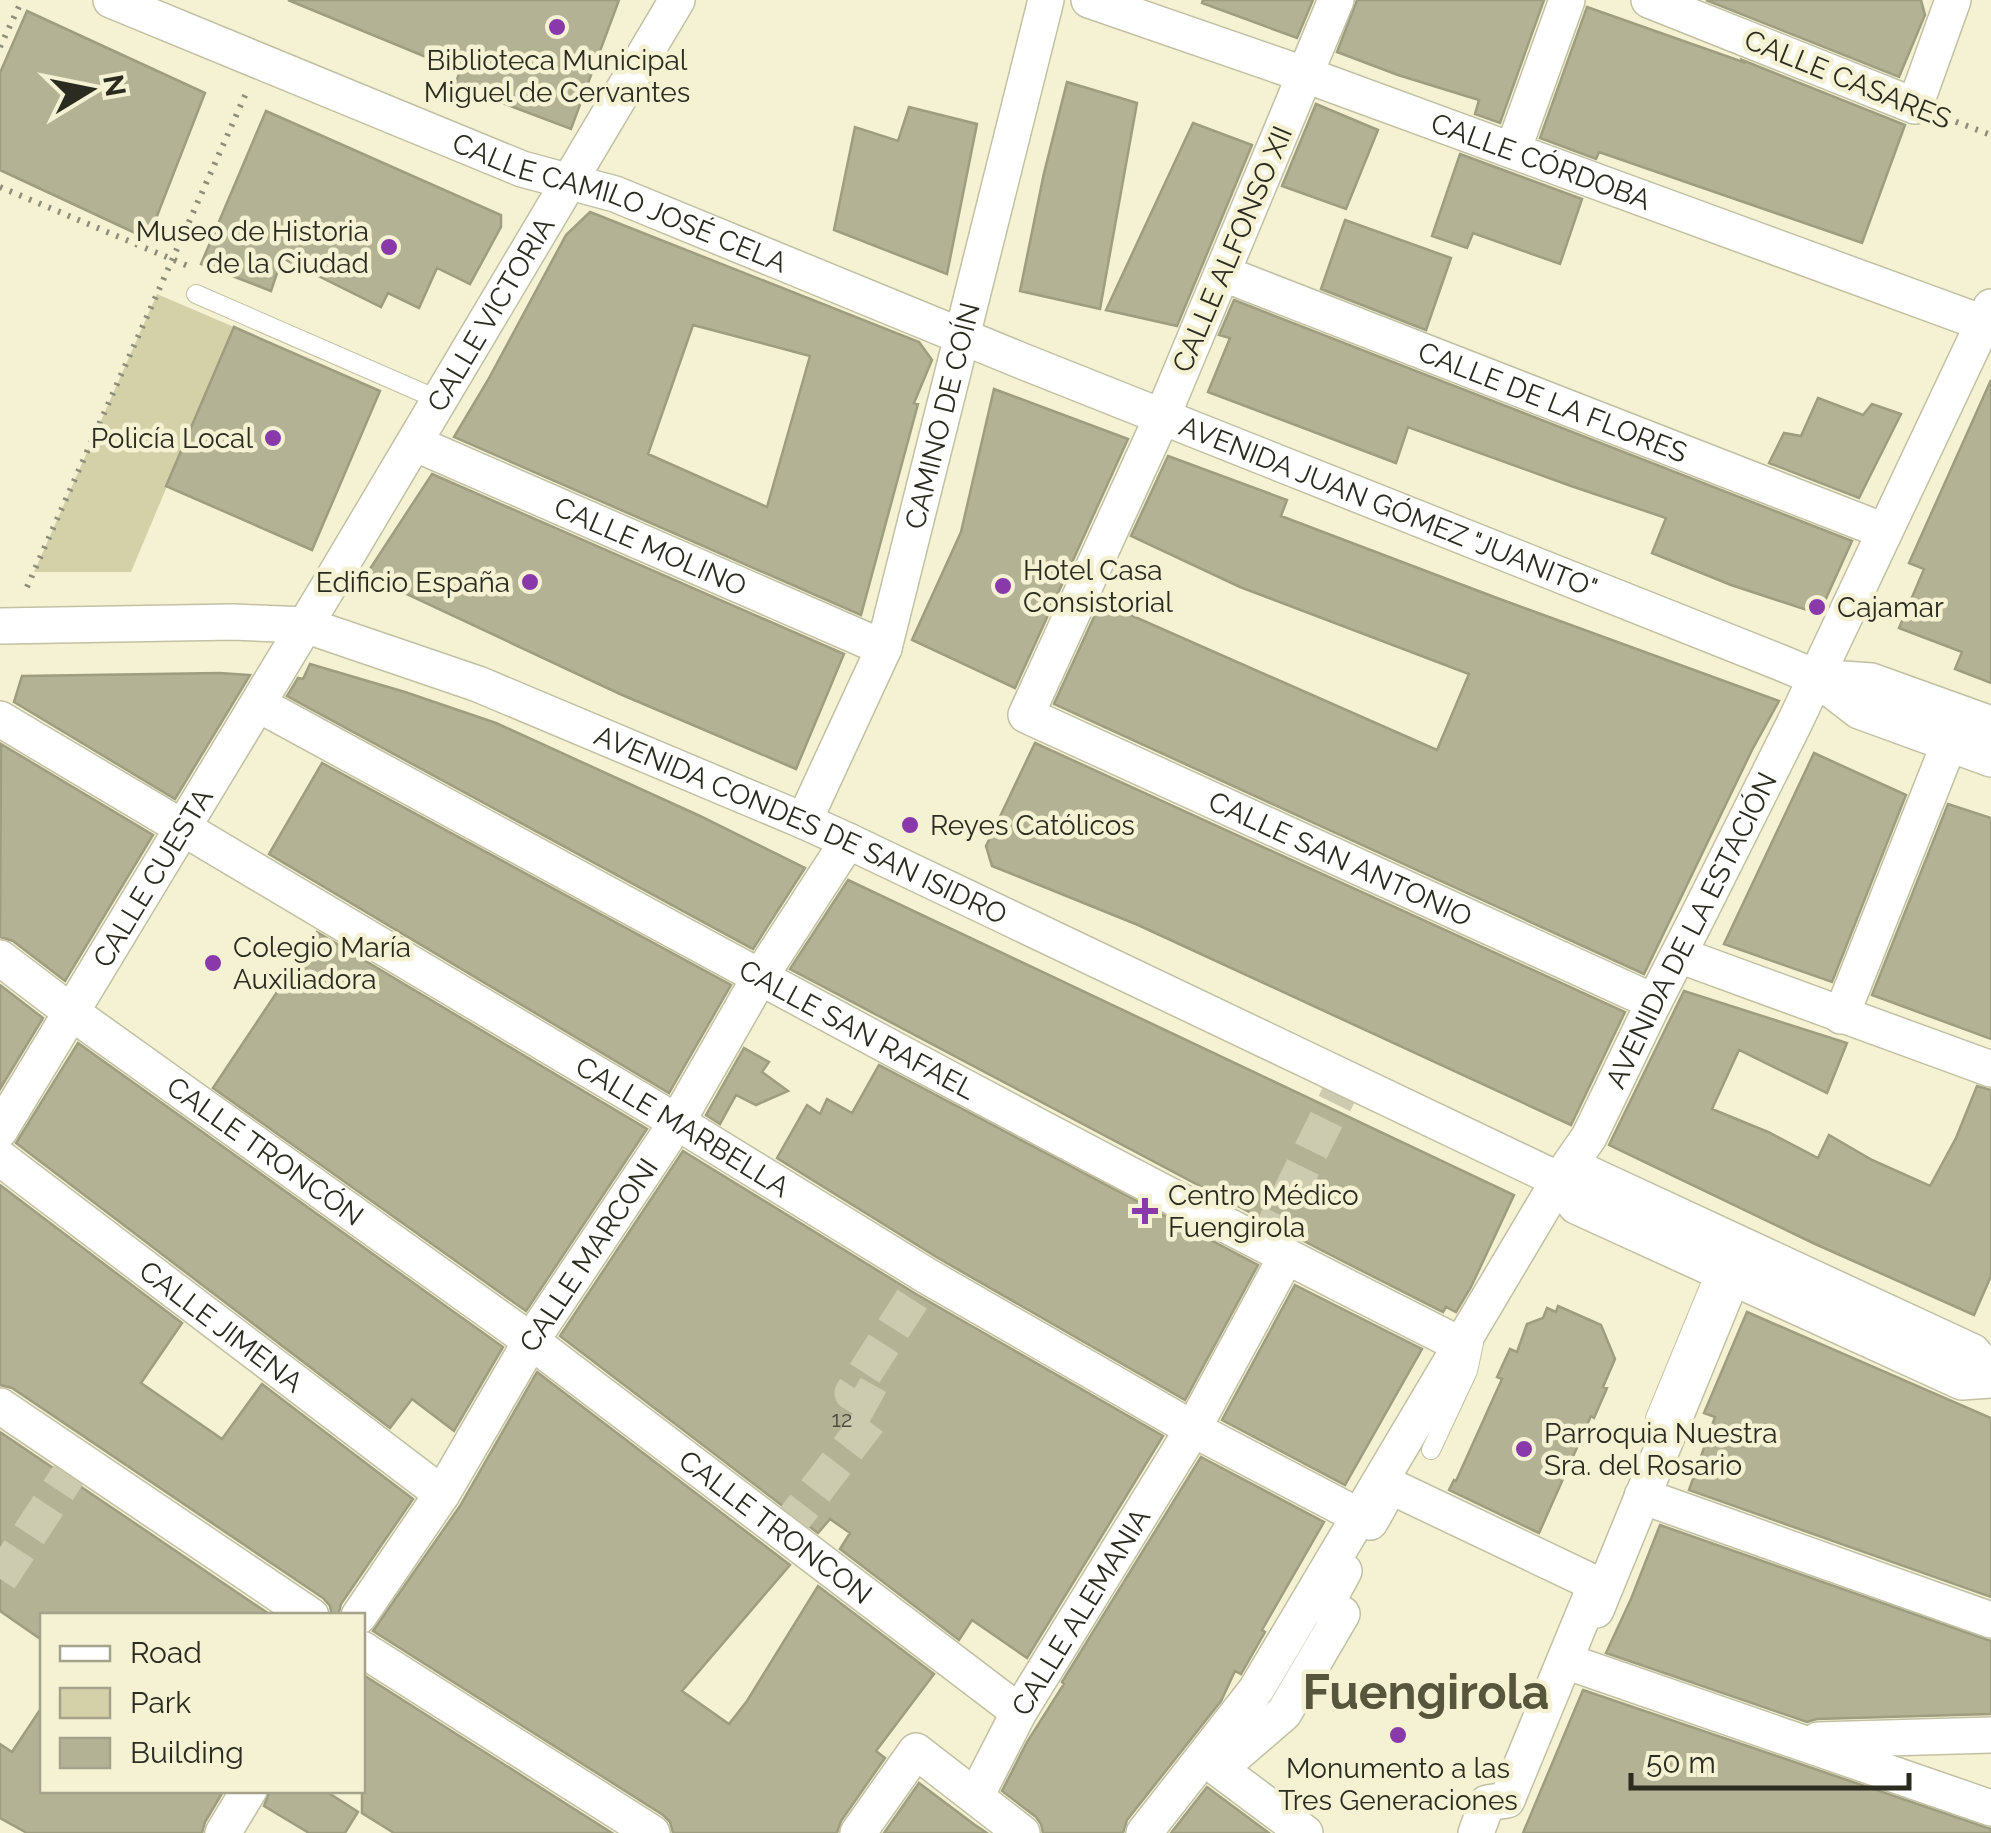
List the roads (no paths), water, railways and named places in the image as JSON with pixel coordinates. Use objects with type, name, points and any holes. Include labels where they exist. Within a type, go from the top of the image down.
[{"type":"street","name":"CALLE CAMILO JOSÉ CELA","points":[[110,0],[522,169],[615,194],[961,336]]},
{"type":"street","name":"CALLE VICTORIA","points":[[305,626],[678,0]]},
{"type":"street","name":"CAMINO DE COÍN","points":[[804,821],[884,648],[1046,0]]},
{"type":"street","name":"CALLE CÓRDOBA","points":[[1089,0],[1988,319]]},
{"type":"street","name":"CALLE ALFONSO XII","points":[[1026,715],[1162,417],[1336,0]]},
{"type":"street","points":[[1513,150],[1567,0]]},
{"type":"street","name":"CALLE CASARES","points":[[1649,0],[1915,106],[1953,0]]},
{"type":"street","name":"CALLE DE LA FLORES","points":[[1222,273],[1884,530]]},
{"type":"street","name":"AVENIDA DE LA ESTACIÓN","points":[[1364,1519],[1461,1345],[1589,1136],[1988,319]]},
{"type":"street","name":"AVENIDA JUAN GÓMEZ \"JUANITO\"","points":[[961,336],[1816,677],[1859,711],[1991,759]]},
{"type":"street","name":"CALLE MOLINO","points":[[414,443],[884,648]]},
{"type":"street","name":"AVENIDA CONDES DE SAN ISIDRO","points":[[0,626],[234,622],[305,626],[478,684],[848,841],[1559,1180],[1576,1206],[1724,1274],[1962,1382],[1985,1368]]},
{"type":"street","name":"CALLE CUESTA","points":[[0,1130],[305,626]]},
{"type":"street","name":"AVENIDA JUAN GÓMEZ \"JUANITO\"","points":[[1816,677],[1871,681],[1991,724]]},
{"type":"street","name":"CALLE SAN RAFAEL","points":[[258,704],[760,977],[1286,1257],[1461,1345]]},
{"type":"street","name":"CALLE SAN ANTONIO","points":[[1026,715],[1654,1002]]},
{"type":"street","name":"CALLE MARBELLA","points":[[0,720],[677,1122],[927,1276],[1193,1430],[1364,1519]]},
{"type":"street","points":[[1841,1016],[1949,744]]},
{"type":"street","name":"CALLE MARCONI","points":[[360,1613],[442,1494],[531,1341],[677,1122],[760,977],[848,841]]},
{"type":"street","points":[[1679,955],[1991,1069]]},
{"type":"street","name":"CALLE TRONCÓN","points":[[0,958],[531,1341]]},
{"type":"street","name":"CALLE JIMENA","points":[[0,1158],[442,1494]]},
{"type":"street","name":"AVENIDA CONDES DE SAN ISIDRO","points":[[1559,1180],[1589,1174],[1985,1368]]},
{"type":"street","name":"CALLE ALEMANIA","points":[[976,1796],[1019,1712],[1193,1430],[1286,1257]]},
{"type":"street","points":[[1490,1830],[1574,1664],[1642,1496],[1724,1274]]},
{"type":"street","name":"CALLE TRONCON","points":[[531,1341],[1019,1712]]},
{"type":"street","points":[[0,1406],[307,1613]]},
{"type":"street","points":[[1144,1833],[1256,1690],[1364,1519],[1390,1486],[1596,1584],[1508,1800],[1487,1802],[1490,1830]]},
{"type":"street","points":[[1642,1496],[1991,1620]]},
{"type":"street","points":[[1305,1833],[1219,1769],[1284,1713],[1342,1614],[1325,1606],[1364,1519]]},
{"type":"street","points":[[365,1652],[652,1833]]},
{"type":"street","points":[[1574,1664],[1991,1808]]},
{"type":"street","points":[[1792,1740],[1991,1735]]},
{"type":"street","points":[[858,1833],[916,1751],[1022,1833]]},
{"type":"street","points":[[223,1833],[248,1793]]},
{"type":"lane","points":[[196,294],[440,400]]},
{"type":"lane","points":[[1654,1418],[1724,1274]]},
{"type":"lane","points":[[1775,1278],[1944,1355],[1985,1368]]},
{"type":"lane","points":[[1431,1450],[1468,1371],[1480,1313]]},
{"type":"lane","points":[[1223,1733],[1272,1705],[1329,1618]]},
{"type":"tunnel","points":[[1264,1246],[1346,1080]]},
{"type":"tunnel","points":[[783,1533],[879,1408],[852,1393],[927,1276]]},
{"type":"tunnel","points":[[0,1579],[78,1460]]},
{"type":"place","name":"Biblioteca Municipal Miguel de Cervantes","points":[[557,27]]},
{"type":"place","name":"Museo de Historia de la Ciudad","points":[[389,247]]},
{"type":"place","name":"Policía Local","points":[[273,438]]},
{"type":"place","name":"Edificio España","points":[[530,582]]},
{"type":"place","name":"Hotel Casa Consistorial","points":[[1003,586]]},
{"type":"place","name":"Cajamar","points":[[1817,607]]},
{"type":"place","name":"Reyes Católicos","points":[[910,825]]},
{"type":"place","name":"Colegio María Auxiliadora","points":[[213,963]]},
{"type":"place","name":"Centro Médico Fuengirola","points":[[1145,1211]]},
{"type":"place","name":"Parroquia Nuestra Sra. del Rosario","points":[[1524,1449]]},
{"type":"place","name":"Monumento a las Tres Generaciones","points":[[1398,1735]]},
{"type":"district","name":"Fuengirola","points":[[1426,1692]]}]
